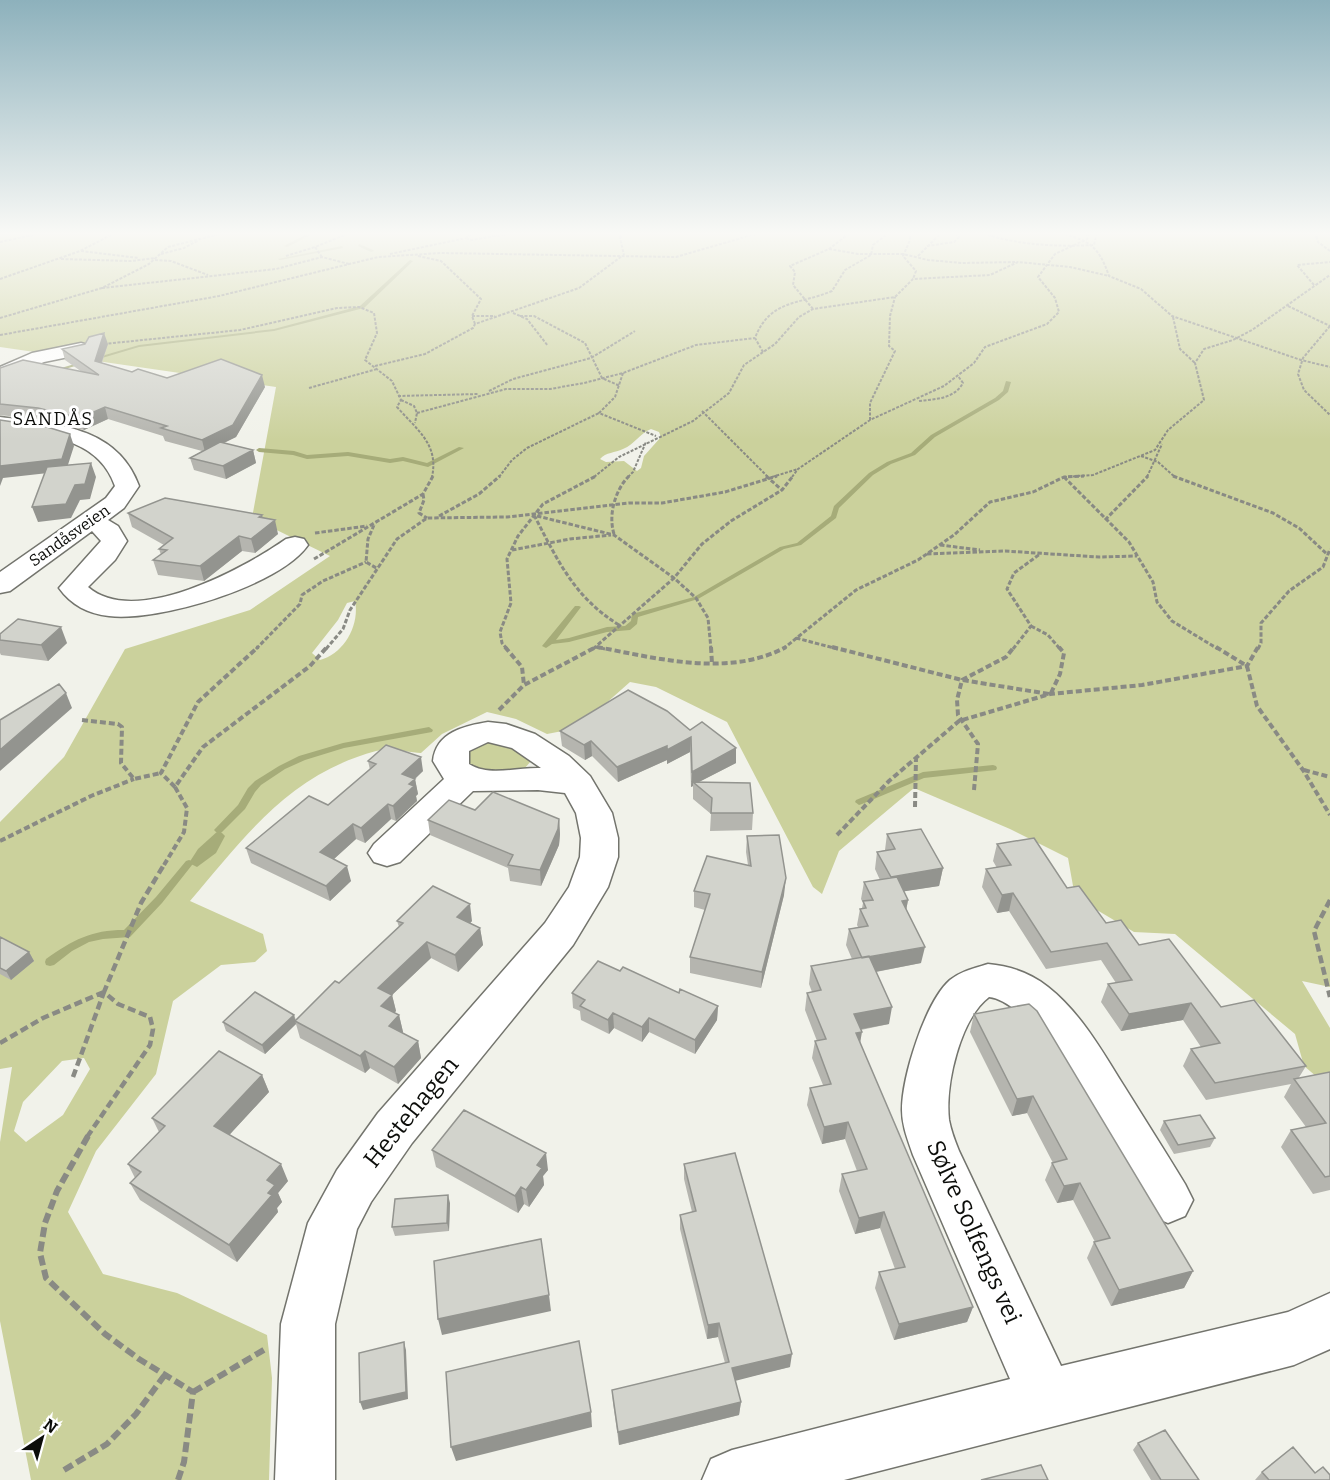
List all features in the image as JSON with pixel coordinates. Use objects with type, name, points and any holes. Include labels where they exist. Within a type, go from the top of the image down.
[{"type":"street","points":[[0,374],[39,357],[89,347]]},
{"type":"street","name":"Sandåsveien","points":[[0,423],[78,438],[100,447],[113,457],[124,471],[127,486],[115,503],[0,585]]},
{"type":"street","points":[[90,520],[109,531],[114,541],[109,554],[79,577],[73,588],[80,598],[103,606],[135,609],[176,602],[254,572],[301,540]]},
{"type":"street","points":[[478,732],[463,738],[450,751],[449,762],[454,771],[466,778],[535,778],[578,784]]},
{"type":"street","name":"Hestehagen","points":[[305,1480],[308,1324],[333,1223],[354,1186],[395,1128],[559,934],[578,906],[599,858],[598,832],[592,809],[578,784],[553,760],[533,747],[495,732],[478,732]]},
{"type":"street","points":[[387,853],[466,778]]},
{"type":"street","name":"Sølve Solfengs vei","points":[[1047,1398],[937,1155],[926,1120],[926,1095],[932,1065],[948,1016],[959,996],[968,987],[990,980],[1006,984],[1046,1010],[1065,1032],[1085,1063],[1168,1200]]},
{"type":"street","points":[[732,1480],[1047,1398],[1294,1338],[1330,1320]]},
{"type":"path","points":[[0,318],[58,301]]},
{"type":"path","points":[[0,335],[191,301]]},
{"type":"path","points":[[472,316],[480,301]]},
{"type":"path","points":[[309,388],[425,354],[474,328],[476,324],[544,301]]},
{"type":"path","points":[[763,352],[755,338],[758,326],[765,317],[780,307],[798,301]]},
{"type":"path","points":[[806,301],[813,309]]},
{"type":"path","points":[[525,685],[522,667],[502,643],[500,632],[511,603],[511,580],[507,559],[543,504],[588,482],[619,457],[656,436],[693,421],[702,411],[729,393],[744,365],[775,344],[799,317],[813,309],[867,301]]},
{"type":"path","points":[[870,420],[870,403],[896,351],[889,346],[890,316],[894,301]]},
{"type":"path","points":[[175,787],[202,747],[310,666],[343,629],[350,610],[397,539],[427,518],[534,515],[614,505],[663,503],[725,492],[798,469],[870,420],[915,401],[958,376],[974,363],[985,347],[1047,324],[1059,312],[1056,301]]},
{"type":"path","points":[[1155,301],[1172,316],[1301,360],[1330,367]]},
{"type":"path","points":[[1196,363],[1201,350],[1214,342],[1238,338],[1293,301]]},
{"type":"path","points":[[1287,306],[1330,326],[1324,339],[1301,360],[1299,376],[1309,399],[1330,415]]},
{"type":"path","points":[[89,347],[218,333],[303,317],[317,311],[362,307],[374,313],[379,324],[376,342],[367,352],[365,360],[392,381],[400,400],[414,406],[417,413],[414,423]]},
{"type":"path","points":[[512,313],[527,319],[548,346]]},
{"type":"path","points":[[472,316],[499,316]]},
{"type":"path","points":[[472,316],[476,324]]},
{"type":"path","points":[[520,316],[534,316],[567,331],[585,343],[602,378],[620,386]]},
{"type":"path","points":[[1106,520],[1128,495],[1149,478],[1158,462],[1166,431],[1202,405],[1206,393],[1196,363],[1180,349],[1172,316]]},
{"type":"path","points":[[398,396],[486,393],[513,379],[591,358],[635,331]]},
{"type":"path","points":[[417,413],[506,389],[550,389],[623,373],[696,345],[755,338]]},
{"type":"path","points":[[438,517],[484,491],[501,476],[517,455],[540,440],[580,426],[599,413],[615,397],[623,373]]},
{"type":"path","points":[[915,401],[947,398],[948,395],[959,390],[963,383],[958,376]]},
{"type":"path","points":[[400,400],[397,407],[429,440],[436,461],[429,488],[423,494],[424,500],[418,513],[427,518]]},
{"type":"path","points":[[702,411],[782,490]]},
{"type":"path","points":[[599,413],[656,436]]},
{"type":"path","points":[[614,535],[610,522],[620,486],[633,472],[646,442]]},
{"type":"path","points":[[596,647],[712,664],[743,662],[788,648],[795,638],[856,590],[926,554],[990,502],[1033,492],[1064,477],[1093,475],[1140,456],[1162,443]]},
{"type":"path","points":[[1140,456],[1158,462],[1176,478],[1249,502],[1273,513],[1299,528],[1328,555]]},
{"type":"path","points":[[478,732],[525,685],[596,647],[674,578],[702,544],[731,521],[782,490],[798,469]]},
{"type":"path","points":[[1064,477],[1129,542],[1153,582],[1157,602],[1172,621],[1247,666],[1257,706],[1303,770],[1330,815]]},
{"type":"path","points":[[534,515],[614,535],[674,578],[696,598],[708,618],[712,664]]},
{"type":"path","points":[[534,515],[566,577],[603,615],[619,625]]},
{"type":"path","points":[[301,540],[374,524],[368,539],[366,562]]},
{"type":"path","points":[[511,550],[614,535]]},
{"type":"path","points":[[939,545],[986,551],[1104,559],[1138,556]]},
{"type":"path","points":[[837,835],[916,757],[959,721],[1050,694],[1142,685],[1247,666],[1261,643],[1261,623],[1289,591],[1323,567],[1330,549]]},
{"type":"path","points":[[926,554],[955,556],[986,551]]},
{"type":"path","points":[[1041,554],[1014,573],[1007,589],[1031,626],[1048,634],[1064,653],[1060,674],[1050,694]]},
{"type":"path","points":[[366,562],[378,569]]},
{"type":"path","points":[[0,841],[91,796],[134,779],[161,773],[198,702],[269,637],[300,604],[302,595],[323,581],[366,562]]},
{"type":"path","points":[[974,790],[978,744],[959,721],[956,698],[962,680],[1006,657],[1031,626]]},
{"type":"path","points":[[795,638],[962,680],[1050,694]]},
{"type":"path","points":[[82,720],[118,724],[122,727],[119,765],[123,773],[134,779]]},
{"type":"path","points":[[915,807],[916,757]]},
{"type":"path","points":[[1303,770],[1330,777]]},
{"type":"path","points":[[73,1077],[87,1048],[89,1032],[141,903],[184,832],[187,808],[175,787],[161,773]]},
{"type":"path","points":[[1330,900],[1314,931],[1330,997]]},
{"type":"path","points":[[0,1043],[43,1018],[104,992]]},
{"type":"path","points":[[104,992],[118,1004],[150,1017],[153,1029],[150,1045],[67,1166],[39,1242],[46,1278],[73,1306],[164,1376],[193,1392]]},
{"type":"path","points":[[193,1392],[308,1324]]},
{"type":"path","points":[[64,1470],[107,1444],[136,1414],[164,1376]]},
{"type":"path","points":[[178,1480],[184,1462],[193,1392]]},
{"type":"shaded area","points":[[0,301],[1330,301],[1330,987],[1302,981],[1330,1028],[1330,1088],[1304,1066],[1295,1034],[1175,934],[1134,932],[1075,897],[1068,858],[1010,829],[914,788],[839,851],[822,894],[813,887],[727,722],[656,687],[630,682],[578,728],[547,734],[516,719],[487,712],[442,734],[421,753],[376,751],[318,775],[293,792],[250,831],[190,901],[263,934],[267,951],[255,962],[221,965],[173,1001],[156,1074],[96,1151],[68,1212],[103,1274],[177,1293],[267,1335],[272,1378],[269,1480],[31,1480],[0,1321],[0,1142],[12,1067],[0,1069],[0,822],[64,757],[125,649],[250,610],[330,556],[252,518],[276,387],[0,347]],"holes":[[[651,429],[659,432],[661,437],[644,456],[641,468],[637,471],[624,461],[606,462],[600,459],[627,447]],[[355,601],[355,620],[348,637],[336,652],[320,660],[312,653],[338,620],[347,603]],[[84,1058],[90,1069],[63,1115],[26,1142],[14,1131],[23,1102],[62,1061]]]},
{"type":"shaded area","points":[[491,739],[527,756],[531,761],[525,768],[500,770],[483,770],[460,762],[465,745]]},
{"type":"shaded area","points":[[219,830],[225,836],[216,853],[197,867],[189,863],[198,849]]},
{"type":"building","points":[[104,333],[95,361],[132,372],[138,369],[167,378],[221,359],[262,375],[233,425],[202,440],[161,428],[167,426],[105,407],[80,418],[38,408],[0,404],[0,368],[23,360],[99,375],[62,349],[85,344],[89,337]]},
{"type":"building","points":[[0,420],[47,427],[70,434],[62,459],[0,466]]},
{"type":"building","points":[[220,442],[253,450],[223,466],[190,458]]},
{"type":"building","points":[[91,463],[85,484],[75,485],[66,504],[32,507],[47,467]]},
{"type":"building","points":[[165,498],[262,515],[259,517],[275,520],[251,539],[239,536],[200,566],[153,560],[167,550],[159,549],[173,538],[128,513]]},
{"type":"building","points":[[18,619],[61,627],[41,645],[0,640],[0,634]]},
{"type":"building","points":[[59,684],[66,693],[0,750],[0,720]]},
{"type":"building","points":[[628,690],[667,711],[690,730],[702,722],[736,748],[692,772],[691,737],[667,750],[667,746],[617,767],[591,741],[584,745],[560,731]]},
{"type":"building","points":[[386,745],[421,757],[402,774],[415,779],[409,784],[414,786],[393,806],[388,804],[361,828],[353,824],[320,852],[347,866],[326,886],[246,848],[309,796],[328,805],[376,764],[368,761]]},
{"type":"building","points":[[693,782],[750,783],[753,813],[711,813],[712,798]]},
{"type":"building","points":[[493,792],[559,819],[558,829],[540,870],[508,865],[513,855],[428,820],[449,800],[475,810]]},
{"type":"building","points":[[921,829],[943,868],[891,877],[877,852],[895,849],[887,834]]},
{"type":"building","points":[[779,835],[786,878],[762,972],[690,957],[710,894],[694,891],[707,856],[751,866],[747,836]]},
{"type":"building","points":[[1034,838],[1067,888],[1079,886],[1106,923],[1121,920],[1139,945],[1169,939],[1221,1007],[1254,1000],[1306,1066],[1215,1083],[1191,1049],[1220,1043],[1191,1003],[1129,1014],[1108,984],[1132,980],[1107,943],[1051,952],[1013,893],[1002,895],[986,869],[1011,865],[997,844]]},
{"type":"building","points":[[897,877],[908,900],[902,901],[925,947],[862,958],[849,929],[868,926],[860,909],[866,908],[863,901],[873,900],[864,882]]},
{"type":"building","points":[[433,886],[470,904],[457,917],[480,928],[455,955],[427,942],[378,988],[392,995],[381,1006],[399,1015],[389,1026],[418,1041],[394,1067],[365,1051],[360,1056],[295,1021],[335,981],[339,983],[403,923],[397,921]]},
{"type":"building","points":[[0,937],[29,952],[6,971],[0,968]]},
{"type":"building","points":[[869,956],[892,1007],[854,1014],[862,1032],[856,1033],[973,1307],[899,1324],[879,1272],[905,1267],[884,1212],[859,1218],[842,1174],[867,1169],[848,1122],[824,1127],[810,1088],[831,1084],[815,1041],[826,1039],[807,993],[821,990],[811,966]]},
{"type":"building","points":[[598,961],[620,971],[623,967],[679,993],[680,989],[718,1006],[695,1040],[649,1018],[642,1027],[613,1013],[608,1020],[580,1006],[585,1000],[572,993]]},
{"type":"building","points":[[255,992],[294,1015],[262,1045],[223,1022]]},
{"type":"building","points":[[1029,1004],[1037,1011],[1193,1271],[1119,1290],[1094,1242],[1110,1238],[1080,1183],[1064,1186],[1052,1163],[1067,1159],[1033,1096],[1017,1099],[974,1014]]},
{"type":"building","points":[[219,1051],[262,1075],[214,1126],[281,1164],[267,1180],[275,1185],[268,1193],[272,1195],[229,1245],[130,1183],[141,1172],[128,1164],[165,1126],[152,1118]]},
{"type":"building","points":[[1330,1072],[1330,1176],[1325,1177],[1291,1130],[1326,1123],[1294,1079]]},
{"type":"building","points":[[464,1110],[546,1153],[537,1165],[542,1168],[526,1190],[521,1187],[515,1196],[432,1150]]},
{"type":"building","points":[[1200,1115],[1215,1138],[1178,1145],[1164,1121]]},
{"type":"building","points":[[735,1153],[792,1354],[732,1368],[741,1402],[618,1432],[612,1390],[729,1362],[719,1323],[708,1325],[680,1215],[696,1211],[684,1164]]},
{"type":"building","points":[[448,1195],[447,1223],[392,1227],[395,1199]]},
{"type":"building","points":[[541,1239],[549,1295],[438,1319],[434,1261]]},
{"type":"building","points":[[579,1341],[591,1412],[451,1447],[446,1372]]},
{"type":"building","points":[[404,1342],[406,1392],[360,1402],[359,1353]]},
{"type":"building","points":[[1165,1430],[1199,1480],[1161,1480],[1138,1443]]},
{"type":"building","points":[[1293,1447],[1315,1473],[1323,1467],[1330,1475],[1330,1480],[1269,1480],[1262,1472]]},
{"type":"building","points":[[1041,1465],[1048,1480],[981,1480]]},
{"type":"waterway","points":[[53,371],[139,346],[274,330],[362,307],[368,301]]},
{"type":"waterway","points":[[550,642],[569,640],[607,629],[627,628],[634,622],[635,616],[696,598],[782,548],[799,544],[834,517],[836,507],[871,474],[889,463],[913,454],[933,436],[997,399],[1005,392],[1008,382]]},
{"type":"waterway","points":[[259,450],[294,453],[307,457],[348,454],[390,461],[403,459],[428,465],[461,448]]},
{"type":"waterway","points":[[550,642],[577,607]]},
{"type":"waterway","points":[[546,646],[550,642]]},
{"type":"waterway","points":[[219,830],[234,816],[258,783],[302,758],[343,745],[429,730]]},
{"type":"waterway","points":[[859,802],[923,775],[993,768]]},
{"type":"waterway","points":[[50,962],[93,937],[126,934],[159,900],[189,863]]},
{"type":"district","name":"SANDÅS","points":[[53,419]]}]
